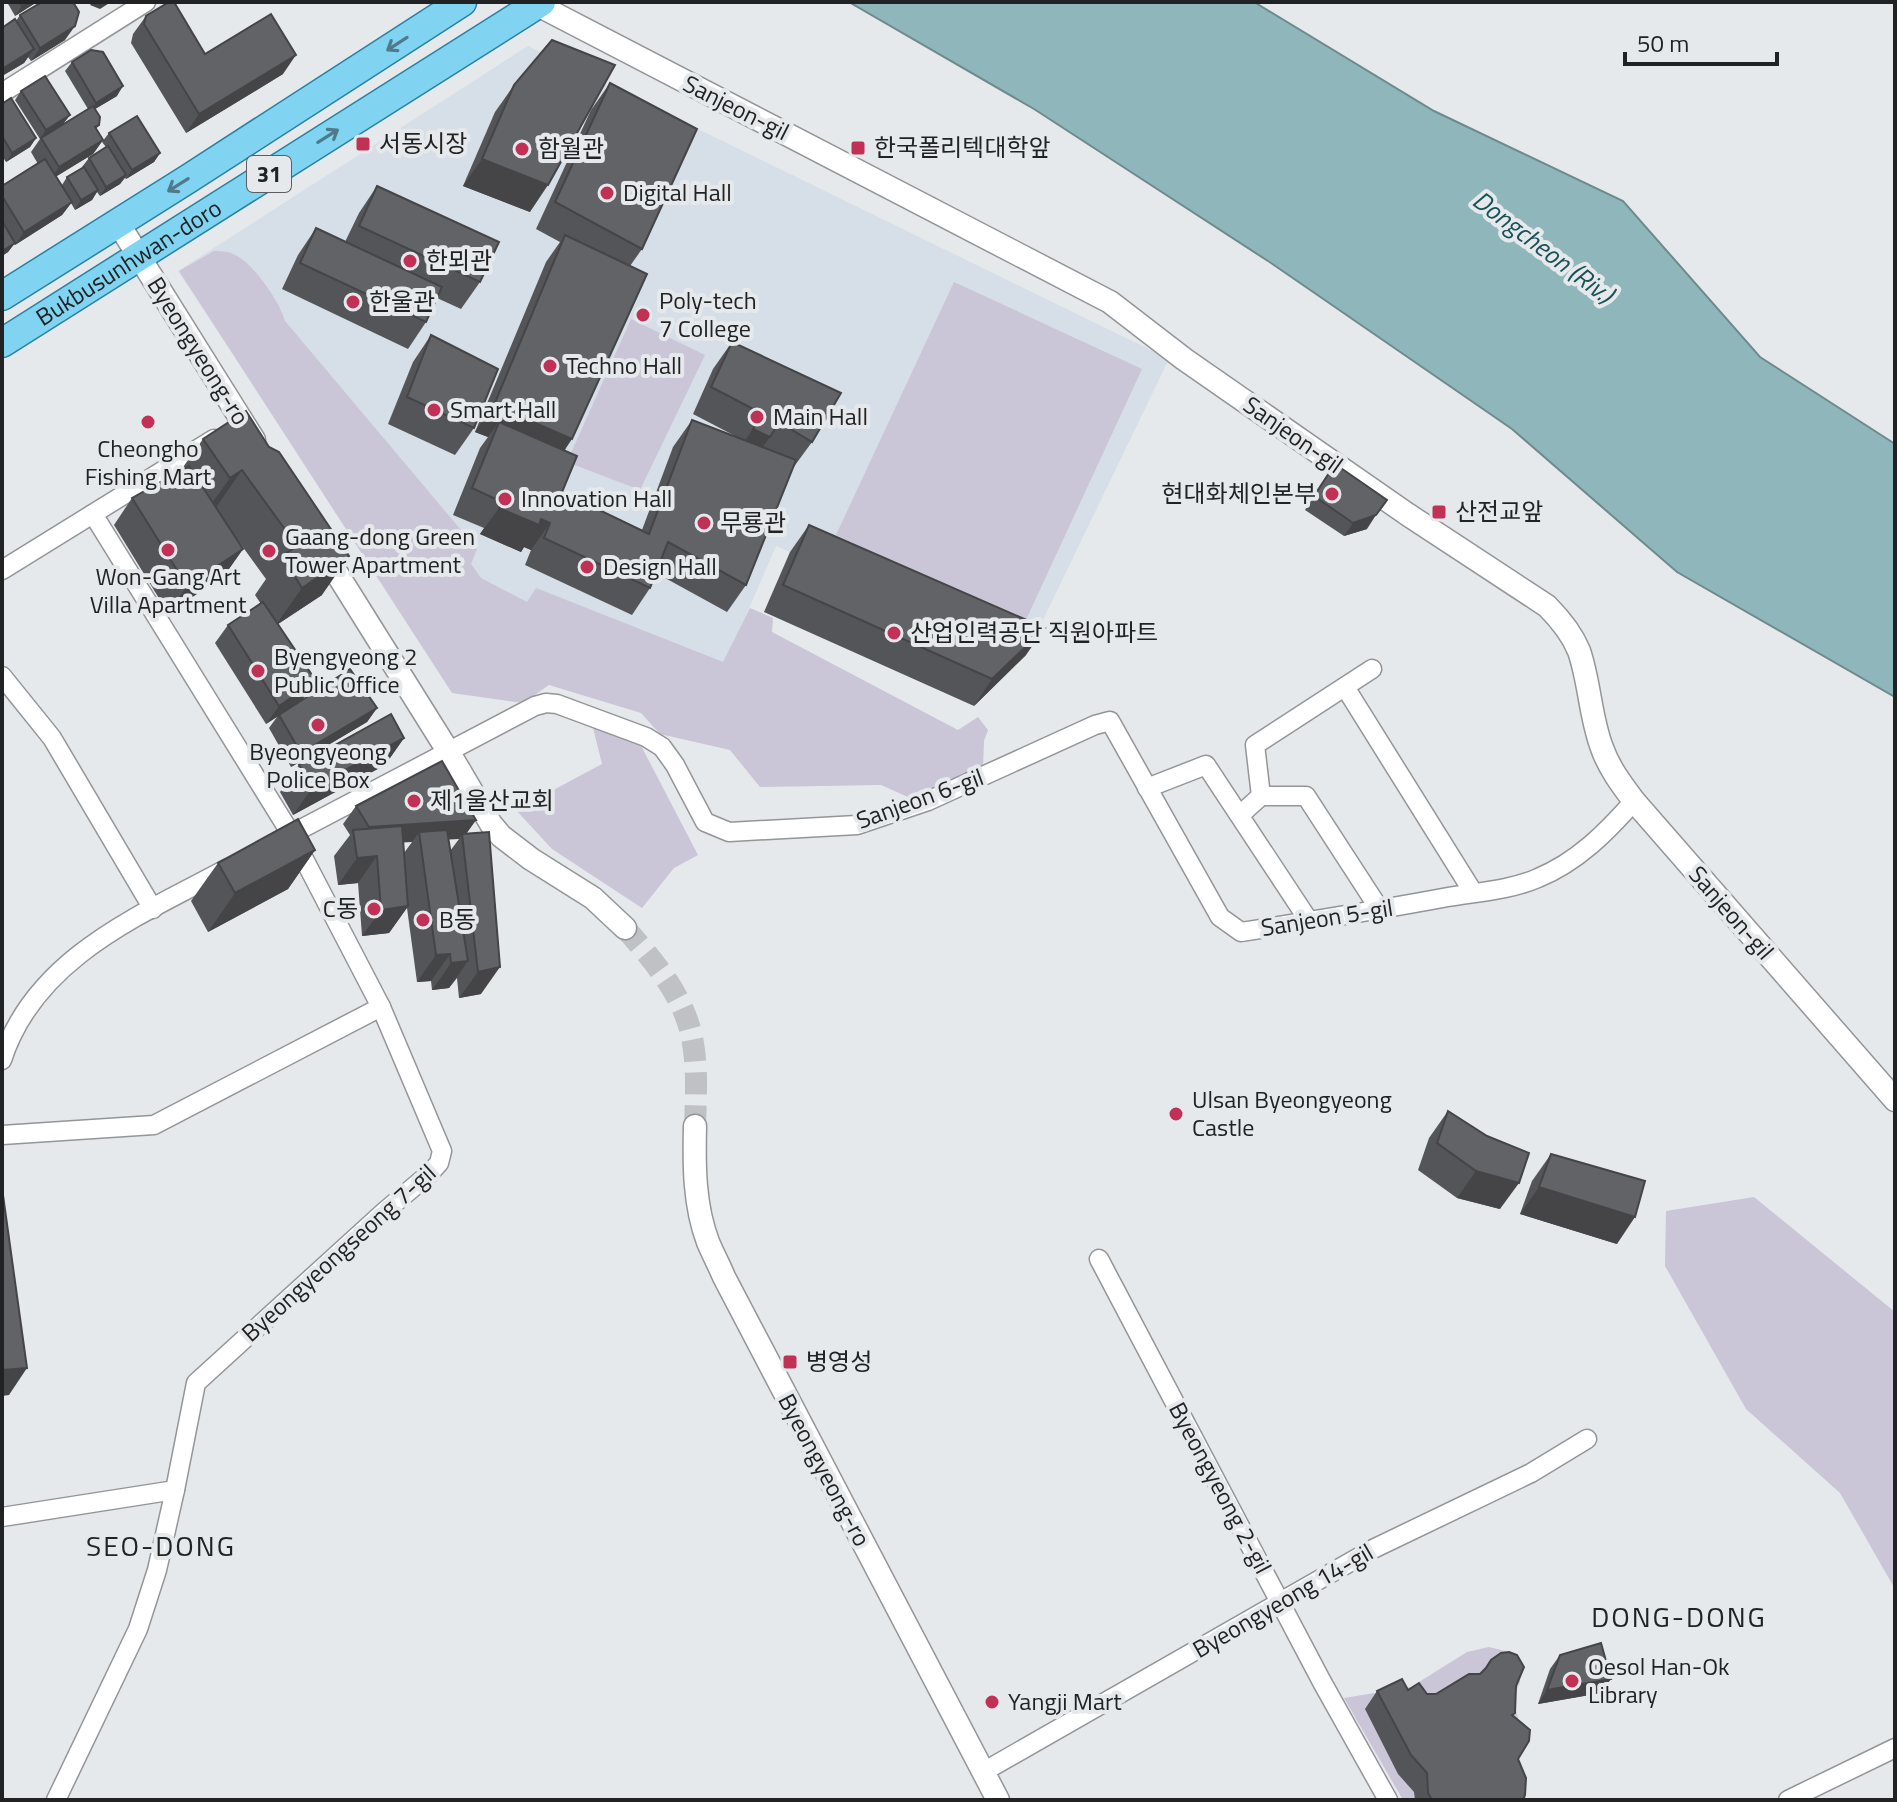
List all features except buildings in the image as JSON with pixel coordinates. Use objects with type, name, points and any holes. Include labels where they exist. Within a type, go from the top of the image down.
[{"type":"main road","name":"Bukbusunhwan-doro","points":[[2,296],[462,2]]},
{"type":"main road","name":"Bukbusunhwan-doro","points":[[2,343],[536,3]]},
{"type":"street","points":[[2,93],[146,2]]},
{"type":"street","name":"Sanjeon-gil","points":[[536,3],[1110,302],[1184,359],[1407,514],[1547,606],[1578,649],[1603,750],[1634,801],[1895,1100]]},
{"type":"street","name":"Byeongyeong-ro","points":[[118,223],[267,461]]},
{"type":"street","points":[[2,570],[243,422]]},
{"type":"street","name":"Byeongyeongseong 7-gil","points":[[56,1800],[138,1629],[157,1570],[196,1383],[439,1163],[442,1151],[381,1007],[291,834],[93,514]]},
{"type":"street","points":[[308,526],[501,836],[593,898],[625,928]]},
{"type":"street","points":[[1261,796],[1255,745],[1372,669]]},
{"type":"street","points":[[2,676],[52,738],[153,909]]},
{"type":"street","points":[[1345,687],[1473,892]]},
{"type":"street","name":"Sanjeon 6-gil","points":[[2,1060],[8,1041],[26,1010],[59,971],[95,942],[291,834],[535,706],[557,704],[646,737],[662,747],[705,822],[729,832],[857,825],[928,801],[1110,721]]},
{"type":"street","name":"Sanjeon 5-gil","points":[[1110,721],[1220,917],[1241,932],[1380,910],[1537,879],[1589,847],[1634,801]]},
{"type":"street","points":[[1147,788],[1206,765],[1309,921]]},
{"type":"street","points":[[1240,815],[1261,796],[1306,796],[1380,910]]},
{"type":"street","points":[[2,1135],[154,1125],[381,1007]]},
{"type":"street","name":"Byeongyeong-ro","points":[[695,1126],[694,1167],[698,1203],[707,1239],[724,1277],[998,1800]]},
{"type":"street","name":"Byeongyeong 2-gil","points":[[1099,1259],[1388,1800]]},
{"type":"street","name":"Byeongyeong 14-gil","points":[[983,1772],[1373,1549],[1531,1473],[1587,1439]]},
{"type":"street","points":[[2,1517],[175,1490]]},
{"type":"street","points":[[1788,1800],[1895,1748]]},
{"type":"shaded area","name":"Poly-tech 7 College","points":[[528,46],[1169,359],[1026,655],[776,546],[725,664],[528,603],[386,585],[178,271]]},
{"type":"shaded area","points":[[214,251],[233,254],[256,273],[271,293],[285,321],[477,549],[471,564],[481,578],[527,602],[536,588],[723,662],[750,608],[773,618],[772,632],[958,730],[978,717],[988,730],[984,741],[983,768],[933,792],[908,797],[881,785],[760,787],[730,750],[660,734],[641,713],[549,685],[523,703],[452,693],[179,271]]},
{"type":"shaded area","points":[[954,282],[1142,369],[1025,622],[836,535]]},
{"type":"shaded area","points":[[631,319],[705,355],[640,490],[567,462]]},
{"type":"shaded area","points":[[591,720],[636,736],[698,855],[674,868],[642,908],[552,849],[516,810],[602,764]]},
{"type":"shaded area","points":[[1754,1197],[1895,1312],[1895,1589],[1840,1493],[1746,1409],[1665,1266],[1666,1211]]},
{"type":"shaded area","points":[[1489,1647],[1509,1652],[1519,1661],[1520,1682],[1513,1699],[1520,1726],[1517,1760],[1519,1800],[1403,1800],[1344,1698],[1411,1687],[1467,1652]]},
{"type":"water","name":"Dongcheon (Riv.)","points":[[849,2],[1254,2],[1434,111],[1623,201],[1760,357],[1895,444],[1895,697],[1677,572],[1512,429],[1271,263],[1034,109]]},
{"type":"tunnel","points":[[625,928],[664,977],[686,1018],[695,1056],[695,1126]]},
{"type":"place","name":"서동시장","points":[[363,144]]},
{"type":"place","name":"한국폴리텍대학앞","points":[[858,148]]},
{"type":"place","name":"함월관","points":[[522,149]]},
{"type":"place","name":"Digital Hall","points":[[607,193]]},
{"type":"place","name":"한뫼관","points":[[410,261]]},
{"type":"place","name":"한울관","points":[[353,302]]},
{"type":"place","name":"Poly-tech 7 College","points":[[643,315]]},
{"type":"place","name":"Techno Hall","points":[[550,366]]},
{"type":"place","name":"Smart Hall","points":[[434,410]]},
{"type":"place","name":"Main Hall","points":[[757,417]]},
{"type":"place","name":"Cheongho Fishing Mart","points":[[148,422]]},
{"type":"place","name":"현대화체인본부","points":[[1332,494]]},
{"type":"place","name":"Innovation Hall","points":[[505,499]]},
{"type":"place","name":"산전교앞","points":[[1439,512]]},
{"type":"place","name":"무룡관","points":[[704,523]]},
{"type":"place","name":"Won-Gang Art Villa Apartment","points":[[168,550]]},
{"type":"place","name":"Gaang-dong Green Tower Apartment","points":[[269,551]]},
{"type":"place","name":"Design Hall","points":[[587,567]]},
{"type":"place","name":"산업인력공단 직원아파트","points":[[894,633]]},
{"type":"place","name":"Byengyeong 2 Public Office","points":[[258,671]]},
{"type":"place","name":"Byeongyeong Police Box","points":[[318,725]]},
{"type":"place","name":"제1울산교회","points":[[414,801]]},
{"type":"place","name":"C동","points":[[374,909]]},
{"type":"place","name":"B동","points":[[423,920]]},
{"type":"place","name":"Ulsan Byeongyeong Castle","points":[[1176,1114]]},
{"type":"place","name":"병영성","points":[[790,1362]]},
{"type":"place","name":"Oesol Han-Ok Library","points":[[1572,1681]]},
{"type":"place","name":"Yangji Mart","points":[[992,1702]]},
{"type":"district","name":"SEO-DONG","points":[[161,1546]]},
{"type":"district","name":"DONG-DONG","points":[[1679,1617]]}]
